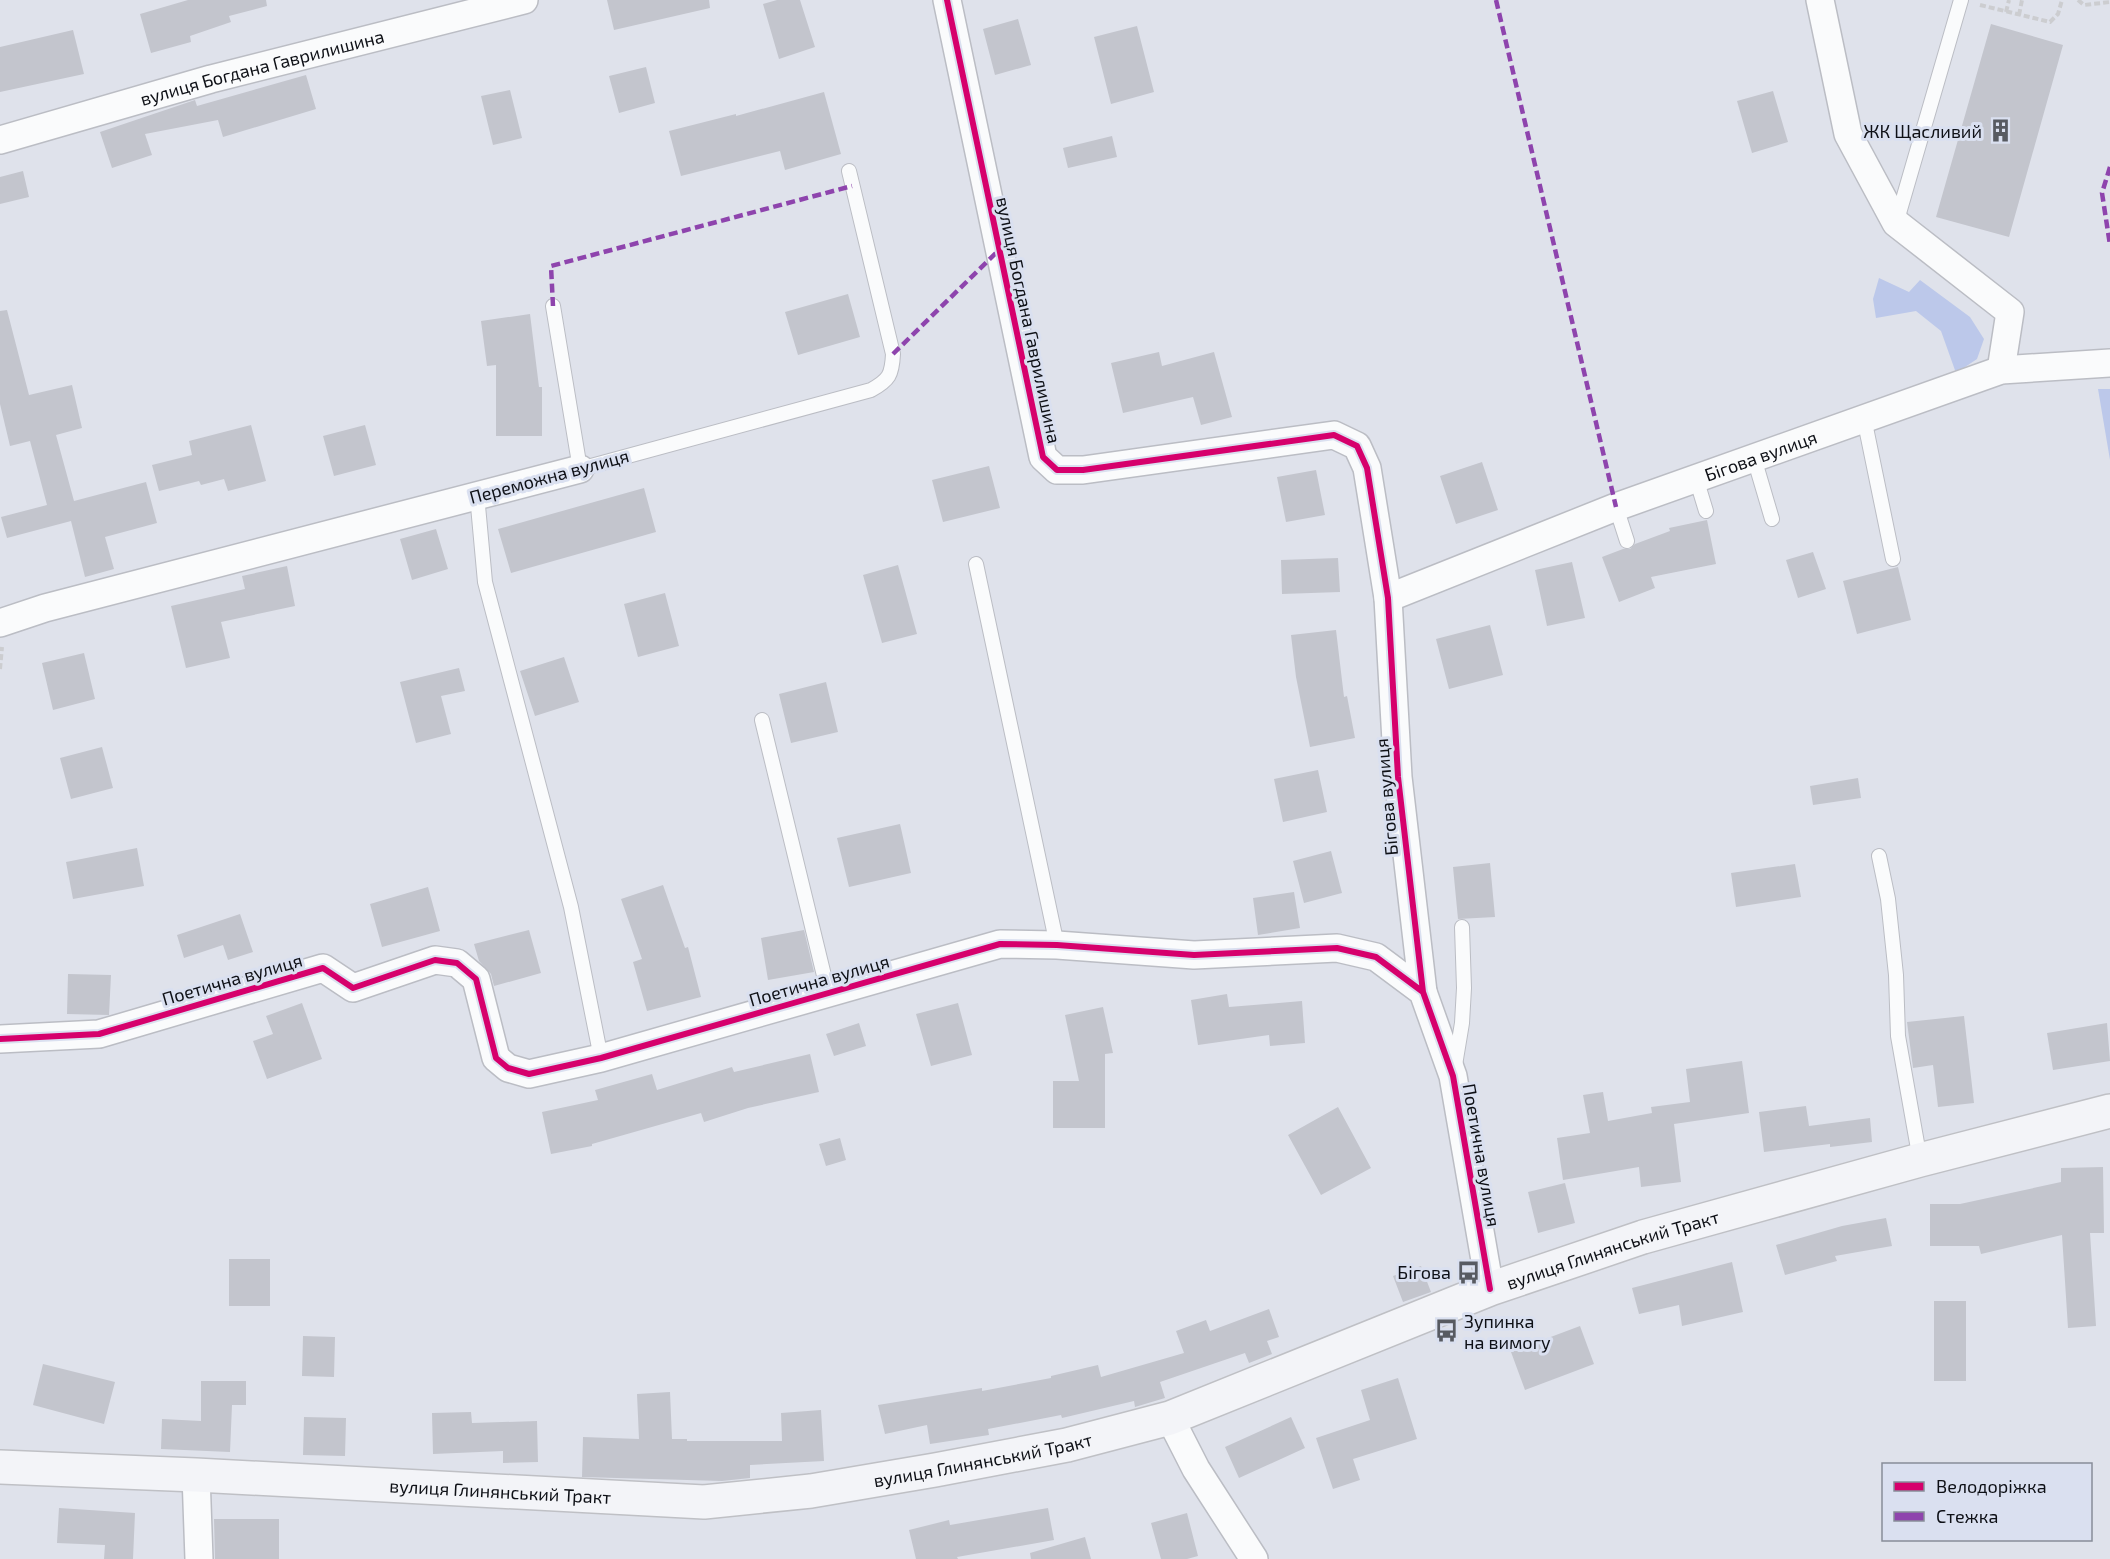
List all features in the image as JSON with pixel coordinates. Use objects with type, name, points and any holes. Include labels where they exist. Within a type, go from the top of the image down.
[{"type":"main road","name":"вулиця Глинянський Тракт","points":[[0,1467],[704,1502],[811,1491],[1067,1445],[1170,1419],[1490,1289],[1643,1237],[1920,1160],[2110,1111]]},
{"type":"street","name":"вулиця Богдана Гаврилишина","points":[[0,140],[212,79],[524,0]]},
{"type":"street","name":"вулиця Богдана Гаврилишина","points":[[947,0],[1043,457],[1057,470],[1083,470],[1334,435],[1357,446],[1367,468],[1388,598]]},
{"type":"street","points":[[1820,0],[1848,134],[1896,223],[2010,312],[2001,370]]},
{"type":"street","name":"Бігова вулиця","points":[[1423,992],[1398,777],[1388,598],[1616,507],[2001,370],[2110,363]]},
{"type":"street","name":"Переможна вулиця","points":[[0,623],[45,608],[580,469]]},
{"type":"street","name":"Поетична вулиця","points":[[0,1039],[99,1034],[324,968],[353,988],[435,960],[457,963],[476,979],[496,1058],[508,1068],[529,1074],[601,1058],[1000,944],[1057,945],[1194,955],[1337,948],[1376,957],[1423,992],[1453,1076],[1490,1289]]},
{"type":"street","points":[[1170,1419],[1196,1469],[1254,1559]]},
{"type":"street","points":[[196,1475],[199,1559]]},
{"type":"lane","points":[[1896,223],[1961,0]]},
{"type":"lane","name":"Переможна вулиця","points":[[580,469],[871,390],[885,383],[892,370],[893,354],[849,171]]},
{"type":"lane","points":[[553,306],[580,469]]},
{"type":"lane","points":[[1864,418],[1893,559]]},
{"type":"lane","points":[[1754,458],[1772,519]]},
{"type":"lane","points":[[1696,478],[1706,511]]},
{"type":"lane","points":[[477,495],[485,582],[571,908],[601,1058]]},
{"type":"lane","points":[[1616,507],[1627,541]]},
{"type":"lane","points":[[976,564],[1057,945]]},
{"type":"lane","points":[[762,720],[828,992]]},
{"type":"lane","points":[[1879,856],[1888,899],[1896,975],[1898,1036],[1920,1160]]},
{"type":"lane","points":[[1453,1076],[1462,1023],[1464,988],[1462,927]]},
{"type":"path","points":[[2006,12],[2010,0]]},
{"type":"path","points":[[2019,15],[2022,0]]},
{"type":"path","points":[[1974,8],[1979,5],[1985,6],[2050,22],[2058,14],[2062,0]]},
{"type":"path","points":[[2078,0],[2084,5],[2110,2]]},
{"type":"shaded area","points":[[1879,278],[1909,292],[1920,280],[1970,317],[1984,339],[1977,359],[1956,373],[1941,331],[1916,311],[1876,318],[1873,299]]},
{"type":"shaded area","points":[[2098,389],[2110,389],[2110,460]]},
{"type":"building","points":[[188,0],[266,0],[267,6],[229,16],[231,22],[190,36],[191,42],[151,53],[140,14]]},
{"type":"building","points":[[607,0],[709,0],[710,8],[614,30]]},
{"type":"building","points":[[777,0],[800,0],[815,47],[779,59],[763,4]]},
{"type":"building","points":[[1018,19],[1031,65],[995,75],[983,29]]},
{"type":"building","name":"ЖК Щасливий","points":[[1991,24],[2063,45],[2009,237],[1936,217]]},
{"type":"building","points":[[1137,26],[1154,92],[1111,104],[1094,37]]},
{"type":"building","points":[[73,30],[84,74],[0,92],[0,47]]},
{"type":"building","points":[[646,67],[655,103],[619,113],[609,76]]},
{"type":"building","points":[[306,75],[316,109],[223,137],[218,120],[145,134],[152,155],[112,168],[100,132],[195,100],[197,106]]},
{"type":"building","points":[[510,90],[522,138],[493,145],[481,96]]},
{"type":"building","points":[[1773,91],[1788,142],[1752,153],[1737,101]]},
{"type":"building","points":[[824,92],[841,154],[785,170],[780,151],[681,176],[669,131],[736,114],[736,116]]},
{"type":"building","points":[[1112,136],[1117,157],[1068,168],[1063,148]]},
{"type":"building","points":[[23,171],[29,197],[0,204],[0,177]]},
{"type":"building","points":[[848,294],[860,337],[798,355],[785,312]]},
{"type":"building","points":[[7,310],[29,395],[72,385],[82,428],[56,435],[74,501],[146,482],[157,523],[105,537],[114,569],[85,577],[71,521],[7,538],[1,517],[47,505],[30,441],[10,446],[0,404],[0,311]]},
{"type":"building","points":[[530,314],[539,387],[542,387],[542,436],[496,436],[496,365],[487,366],[481,321]]},
{"type":"building","points":[[1159,352],[1162,366],[1214,352],[1232,417],[1201,425],[1193,397],[1123,413],[1111,363]]},
{"type":"building","points":[[251,425],[266,481],[228,491],[224,479],[201,485],[199,481],[159,491],[152,465],[192,455],[189,441]]},
{"type":"building","points":[[365,425],[376,465],[334,476],[323,436]]},
{"type":"building","points":[[1482,462],[1498,510],[1456,524],[1440,476]]},
{"type":"building","points":[[989,466],[1000,508],[943,522],[932,480]]},
{"type":"building","points":[[1316,470],[1325,515],[1286,522],[1277,477]]},
{"type":"building","points":[[644,488],[656,532],[511,573],[498,529]]},
{"type":"building","points":[[1707,520],[1716,564],[1651,577],[1655,588],[1619,602],[1602,557],[1623,549],[1630,549],[1635,544],[1670,531],[1669,528]]},
{"type":"building","points":[[436,529],[448,569],[412,580],[400,539]]},
{"type":"building","points":[[1813,552],[1826,589],[1798,598],[1786,560]]},
{"type":"building","points":[[1338,558],[1340,592],[1282,594],[1281,560]]},
{"type":"building","points":[[1572,562],[1585,618],[1547,626],[1535,570]]},
{"type":"building","points":[[898,565],[917,634],[882,643],[863,575]]},
{"type":"building","points":[[287,566],[295,606],[221,622],[230,658],[186,668],[171,606],[245,589],[242,576]]},
{"type":"building","points":[[1898,567],[1911,620],[1857,634],[1843,581]]},
{"type":"building","points":[[665,593],[679,646],[638,657],[624,604]]},
{"type":"building","points":[[1490,625],[1503,675],[1449,689],[1436,639]]},
{"type":"building","points":[[1336,630],[1344,697],[1347,696],[1355,738],[1310,747],[1296,677],[1291,635]]},
{"type":"building","points":[[84,653],[95,699],[53,710],[42,663]]},
{"type":"building","points":[[564,657],[579,702],[535,716],[520,671]]},
{"type":"building","points":[[459,668],[465,691],[441,696],[451,734],[416,743],[400,682]]},
{"type":"building","points":[[826,682],[838,732],[791,743],[779,694]]},
{"type":"building","points":[[102,747],[113,788],[71,799],[60,758]]},
{"type":"building","points":[[1318,770],[1327,812],[1283,822],[1274,779]]},
{"type":"building","points":[[1858,778],[1861,798],[1813,805],[1810,786]]},
{"type":"building","points":[[900,824],[911,873],[849,887],[837,838]]},
{"type":"building","points":[[137,848],[144,886],[73,899],[66,862]]},
{"type":"building","points":[[1331,851],[1342,893],[1304,903],[1293,861]]},
{"type":"building","points":[[1490,863],[1495,917],[1458,919],[1453,867]]},
{"type":"building","points":[[1795,864],[1801,897],[1736,907],[1731,873]]},
{"type":"building","points":[[663,885],[685,948],[688,947],[701,997],[647,1011],[633,962],[642,959],[621,899]]},
{"type":"building","points":[[428,887],[440,931],[382,947],[370,904]]},
{"type":"building","points":[[1294,892],[1300,928],[1258,935],[1253,898]]},
{"type":"building","points":[[240,914],[253,952],[228,960],[223,945],[184,958],[177,935]]},
{"type":"building","points":[[529,930],[541,973],[494,986],[491,974],[479,961],[474,944]]},
{"type":"building","points":[[804,930],[814,972],[768,980],[761,938]]},
{"type":"building","points":[[68,974],[111,975],[109,1015],[67,1014]]},
{"type":"building","points":[[1227,994],[1229,1007],[1302,1001],[1305,1043],[1270,1046],[1269,1035],[1198,1045],[1191,1000]]},
{"type":"building","points":[[302,1003],[322,1059],[267,1079],[253,1041],[273,1034],[266,1016]]},
{"type":"building","points":[[958,1003],[972,1055],[931,1066],[916,1014]]},
{"type":"building","points":[[1103,1007],[1113,1053],[1105,1054],[1105,1128],[1053,1128],[1053,1081],[1079,1081],[1065,1015]]},
{"type":"building","points":[[1964,1016],[1974,1103],[1938,1107],[1933,1065],[1913,1068],[1907,1022]]},
{"type":"building","points":[[859,1023],[866,1046],[834,1056],[826,1034]]},
{"type":"building","points":[[2107,1023],[2110,1061],[2053,1070],[2047,1033]]},
{"type":"building","points":[[810,1054],[819,1092],[748,1108],[704,1122],[701,1113],[592,1144],[592,1146],[551,1154],[542,1112],[598,1100],[595,1090],[652,1074],[657,1090],[732,1067],[734,1072]]},
{"type":"building","points":[[1742,1061],[1749,1113],[1674,1124],[1681,1182],[1641,1187],[1639,1167],[1563,1180],[1557,1138],[1590,1133],[1583,1095],[1603,1092],[1608,1121],[1652,1113],[1651,1107],[1690,1102],[1686,1069]]},
{"type":"building","points":[[1806,1106],[1809,1126],[1870,1118],[1872,1142],[1830,1147],[1830,1144],[1764,1152],[1759,1112]]},
{"type":"building","points":[[1338,1107],[1371,1168],[1321,1195],[1288,1135]]},
{"type":"building","points":[[840,1138],[846,1160],[826,1166],[819,1144]]},
{"type":"building","points":[[2103,1167],[2104,1233],[2090,1233],[2096,1326],[2068,1328],[2062,1235],[1981,1254],[1979,1246],[1930,1246],[1930,1204],[1960,1204],[2061,1182],[2061,1168]]},
{"type":"building","points":[[1565,1183],[1575,1223],[1538,1233],[1528,1192]]},
{"type":"building","points":[[1886,1218],[1892,1246],[1835,1256],[1837,1261],[1785,1275],[1776,1245],[1842,1226]]},
{"type":"building","points":[[229,1259],[270,1259],[270,1306],[229,1306]]},
{"type":"building","points":[[1732,1262],[1743,1312],[1682,1326],[1679,1305],[1639,1314],[1632,1288]]},
{"type":"building","points":[[1421,1266],[1431,1292],[1403,1302],[1393,1276]]},
{"type":"building","points":[[1934,1301],[1966,1301],[1966,1381],[1934,1381]]},
{"type":"building","points":[[1269,1309],[1279,1337],[1267,1341],[1272,1354],[1249,1363],[1245,1353],[1160,1382],[1165,1398],[1135,1407],[1134,1401],[1062,1418],[1061,1415],[988,1429],[989,1435],[930,1444],[927,1425],[885,1434],[878,1405],[982,1388],[982,1391],[1051,1378],[1051,1376],[1098,1365],[1101,1377],[1184,1353],[1176,1331],[1206,1320],[1210,1331]]},
{"type":"building","points":[[1580,1326],[1594,1364],[1525,1390],[1511,1352]]},
{"type":"building","points":[[303,1336],[335,1337],[334,1377],[302,1376]]},
{"type":"building","points":[[43,1364],[115,1382],[104,1424],[33,1405]]},
{"type":"building","points":[[1398,1378],[1417,1439],[1353,1459],[1360,1480],[1333,1489],[1316,1438],[1370,1420],[1361,1390]]},
{"type":"building","points":[[201,1381],[246,1381],[246,1405],[232,1405],[230,1452],[161,1449],[162,1419],[201,1421]]},
{"type":"building","points":[[670,1392],[672,1439],[687,1439],[687,1441],[782,1441],[781,1413],[821,1410],[824,1461],[750,1465],[750,1478],[722,1481],[582,1477],[583,1437],[639,1439],[637,1394]]},
{"type":"building","points":[[471,1412],[472,1423],[537,1421],[538,1462],[503,1463],[503,1451],[433,1454],[432,1413]]},
{"type":"building","points":[[304,1417],[346,1418],[345,1456],[303,1455]]},
{"type":"building","points":[[1291,1417],[1305,1448],[1239,1478],[1225,1447]]},
{"type":"building","points":[[59,1508],[135,1513],[133,1559],[104,1559],[105,1545],[57,1543]]},
{"type":"building","points":[[1048,1508],[1054,1540],[957,1557],[958,1559],[916,1559],[909,1530],[949,1520],[950,1525]]},
{"type":"building","points":[[1187,1513],[1198,1556],[1187,1559],[1161,1559],[1151,1523]]},
{"type":"building","points":[[214,1519],[279,1519],[279,1559],[215,1559]]},
{"type":"building","points":[[1085,1537],[1091,1559],[1031,1559],[1030,1553]]},
{"type":"marked path","points":[[1496,0],[1616,507]]},
{"type":"marked path","points":[[2110,167],[2102,193],[2110,245]]},
{"type":"marked path","points":[[553,306],[551,266],[852,186]]},
{"type":"marked path","points":[[893,354],[999,250]]},
{"type":"cycle path","points":[[947,0],[1043,457],[1057,470],[1083,470],[1334,435],[1357,446],[1367,468],[1388,598],[1398,777],[1423,992]]},
{"type":"cycle path","points":[[0,1039],[99,1034],[323,968],[353,988],[435,960],[457,963],[476,979],[496,1058],[508,1068],[529,1074],[601,1058],[1000,944],[1057,945],[1194,955],[1337,948],[1376,957],[1423,992],[1453,1076],[1490,1289]]},
{"type":"place","name":"ЖК Щасливий","points":[[2000,131]]},
{"type":"place","name":"Бігова","points":[[1469,1272]]},
{"type":"place","name":"Зупинка на вимогу","points":[[1446,1331]]}]
